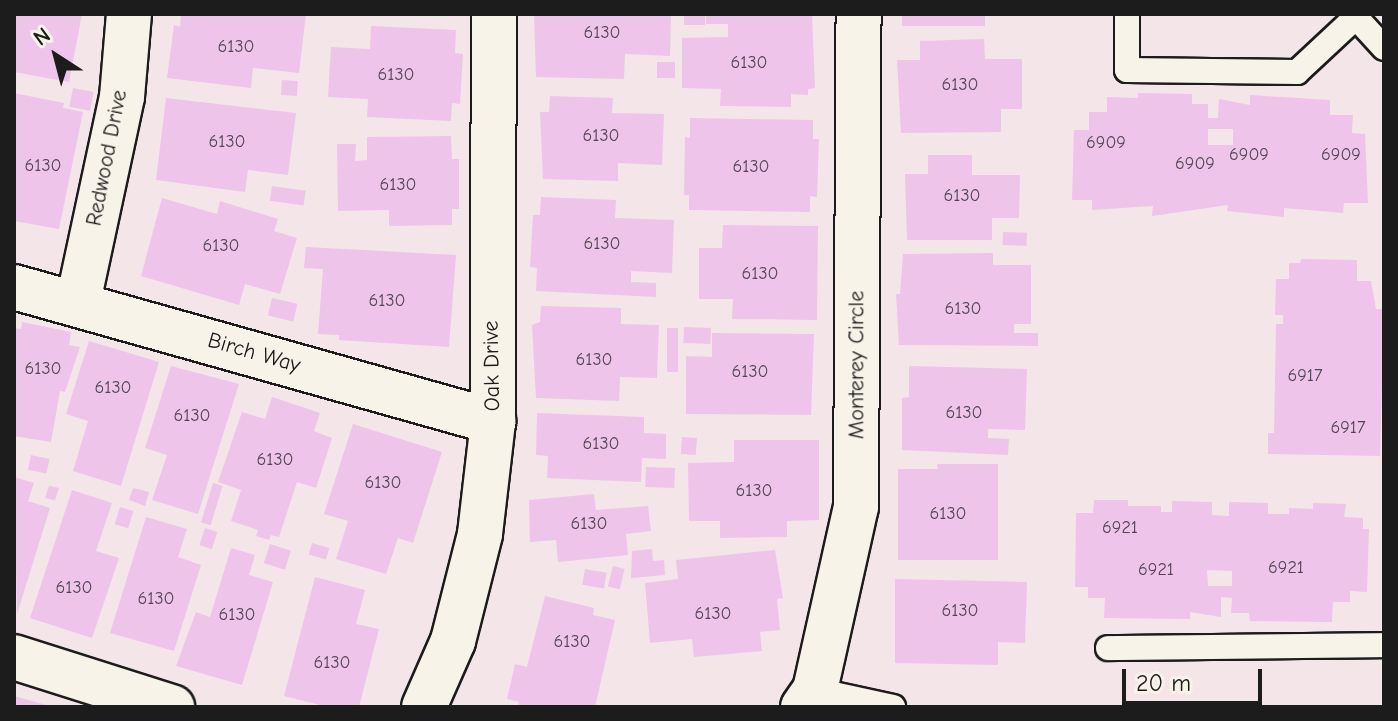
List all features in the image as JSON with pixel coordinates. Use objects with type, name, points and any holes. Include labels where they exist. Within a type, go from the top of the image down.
[{"type":"street","name":"Redwood Drive","points":[[78,302],[122,97],[129,14]]},
{"type":"street","name":"Oak Drive","points":[[424,707],[453,641],[480,534],[493,422],[494,14]]},
{"type":"street","name":"Monterey Circle","points":[[809,698],[856,507],[859,14]]},
{"type":"street","name":"Birch Way","points":[[14,287],[78,302],[493,422]]},
{"type":"street","points":[[14,657],[172,707]]},
{"type":"lane","points":[[1127,14],[1127,70],[1297,72],[1354,16],[1384,48]]},
{"type":"lane","points":[[1108,648],[1384,645]]},
{"type":"lane","points":[[809,698],[893,707]]},
{"type":"building","points":[[14,14],[82,14],[69,82],[14,72]]},
{"type":"building","points":[[181,14],[306,14],[299,73],[253,68],[251,88],[167,78],[174,25],[180,27]]},
{"type":"building","points":[[534,14],[671,14],[670,56],[625,54],[624,79],[536,77]]},
{"type":"building","points":[[684,14],[705,14],[705,25],[684,25]]},
{"type":"building","points":[[706,14],[812,14],[815,88],[808,89],[808,95],[791,94],[791,107],[720,106],[721,89],[682,88],[682,38],[728,37],[728,24],[706,24]]},
{"type":"building","points":[[902,14],[985,14],[985,26],[902,26]]},
{"type":"building","points":[[371,26],[456,30],[455,53],[463,54],[460,104],[452,103],[451,121],[367,117],[368,99],[328,97],[331,47],[370,49]]},
{"type":"building","points":[[984,39],[985,59],[1022,59],[1022,109],[1001,109],[1001,132],[901,133],[897,60],[920,60],[920,41]]},
{"type":"building","points":[[657,62],[675,62],[675,78],[657,78]]},
{"type":"building","points":[[282,80],[298,81],[297,96],[281,95]]},
{"type":"building","points":[[73,88],[94,92],[90,111],[69,107]]},
{"type":"building","points":[[14,93],[64,103],[63,108],[83,112],[59,229],[14,221]]},
{"type":"building","points":[[1138,93],[1192,94],[1192,104],[1208,104],[1208,118],[1218,118],[1219,99],[1250,105],[1250,95],[1330,100],[1330,115],[1353,115],[1352,133],[1365,134],[1368,203],[1344,203],[1343,213],[1284,208],[1284,217],[1227,211],[1228,205],[1152,216],[1153,206],[1092,210],[1092,200],[1072,200],[1074,130],[1089,130],[1089,112],[1107,112],[1107,97],[1138,98]],"holes":[[[1208,129],[1233,129],[1233,145],[1208,145]]]},
{"type":"building","points":[[550,96],[613,98],[612,113],[664,114],[662,165],[618,163],[618,181],[543,179],[540,112],[549,112]]},
{"type":"building","points":[[166,98],[296,113],[288,175],[248,170],[245,192],[156,180]]},
{"type":"building","points":[[690,118],[813,120],[813,139],[819,139],[817,197],[810,196],[810,212],[689,210],[689,195],[684,195],[685,137],[690,138]]},
{"type":"building","points":[[451,136],[452,159],[459,159],[459,209],[452,209],[452,225],[389,226],[389,210],[338,211],[337,144],[356,144],[355,161],[367,160],[367,137]]},
{"type":"building","points":[[928,155],[972,155],[972,175],[1020,175],[1019,218],[992,218],[992,240],[907,240],[905,174],[928,174]]},
{"type":"building","points":[[272,186],[306,191],[304,206],[270,201]]},
{"type":"building","points":[[541,197],[616,200],[615,218],[674,220],[672,273],[631,271],[631,282],[656,283],[656,297],[536,291],[537,268],[530,267],[533,215],[540,215]]},
{"type":"building","points":[[162,198],[217,214],[220,201],[278,219],[274,231],[297,238],[280,294],[245,284],[239,305],[141,276]]},
{"type":"building","points":[[723,225],[818,226],[817,320],[732,319],[733,299],[699,299],[699,248],[722,248]]},
{"type":"building","points":[[1003,232],[1027,233],[1027,246],[1003,245]]},
{"type":"building","points":[[306,247],[456,255],[449,347],[339,340],[339,335],[318,334],[323,269],[304,268]]},
{"type":"building","points":[[993,253],[993,265],[1031,265],[1031,324],[1014,324],[1014,333],[1038,333],[1038,346],[899,345],[896,294],[900,294],[903,254]]},
{"type":"building","points":[[1301,259],[1357,260],[1357,281],[1371,281],[1376,309],[1384,309],[1380,456],[1268,454],[1268,433],[1274,433],[1276,324],[1283,324],[1283,315],[1275,315],[1276,279],[1289,279],[1289,263],[1300,263]]},
{"type":"building","points":[[272,298],[297,304],[293,321],[268,316]]},
{"type":"building","points":[[541,306],[621,308],[621,324],[659,325],[657,378],[620,377],[619,401],[536,398],[532,325],[540,322]]},
{"type":"building","points":[[22,322],[71,332],[69,345],[80,347],[65,392],[60,391],[51,442],[14,436],[14,328],[21,329]]},
{"type":"building","points":[[684,327],[711,328],[710,344],[683,343]]},
{"type":"building","points":[[667,328],[678,328],[678,372],[667,372]]},
{"type":"building","points":[[712,333],[814,334],[811,415],[686,414],[686,356],[712,357]]},
{"type":"building","points":[[89,341],[159,362],[121,486],[73,471],[88,421],[66,414]]},
{"type":"building","points":[[171,366],[239,384],[198,514],[152,500],[167,455],[145,448]]},
{"type":"building","points":[[909,366],[1027,369],[1025,430],[988,429],[988,438],[1009,439],[1008,455],[902,450],[902,398],[909,397]]},
{"type":"building","points":[[272,397],[320,413],[314,431],[332,438],[316,488],[297,482],[279,537],[271,535],[269,540],[256,536],[258,530],[231,521],[241,490],[218,482],[242,412],[265,419]]},
{"type":"building","points":[[537,413],[644,417],[644,433],[666,434],[666,459],[642,458],[641,482],[547,478],[548,456],[536,455]]},
{"type":"building","points":[[353,424],[442,452],[413,543],[398,538],[386,574],[336,559],[348,521],[324,514]]},
{"type":"building","points":[[682,437],[697,438],[696,455],[681,454]]},
{"type":"building","points":[[734,440],[819,440],[819,520],[787,521],[787,537],[720,538],[720,521],[689,521],[688,463],[734,462]]},
{"type":"building","points":[[31,455],[50,459],[46,474],[28,470]]},
{"type":"building","points":[[937,464],[998,464],[998,560],[898,560],[898,469],[938,469]]},
{"type":"building","points":[[646,467],[675,468],[674,488],[645,487]]},
{"type":"building","points":[[14,477],[34,483],[28,501],[50,508],[17,614]]},
{"type":"building","points":[[213,483],[223,486],[211,525],[201,522]]},
{"type":"building","points":[[49,486],[59,488],[55,500],[45,498]]},
{"type":"building","points":[[133,488],[149,492],[145,506],[129,500]]},
{"type":"building","points":[[72,490],[112,503],[96,551],[119,558],[92,638],[30,618]]},
{"type":"building","points":[[594,494],[596,510],[648,506],[651,531],[626,534],[628,555],[558,562],[556,540],[530,542],[529,500]]},
{"type":"building","points":[[1094,500],[1128,500],[1128,506],[1161,506],[1161,512],[1172,512],[1172,501],[1212,502],[1212,515],[1229,516],[1229,502],[1268,503],[1268,514],[1289,514],[1289,508],[1313,509],[1313,503],[1346,504],[1344,517],[1363,518],[1363,529],[1369,529],[1367,592],[1350,591],[1350,602],[1333,602],[1332,622],[1250,621],[1249,613],[1231,613],[1232,598],[1221,597],[1221,617],[1190,612],[1190,619],[1104,618],[1105,598],[1088,598],[1088,587],[1075,587],[1076,513],[1093,513]],"holes":[[[1207,570],[1232,571],[1232,586],[1208,586]]]},
{"type":"building","points":[[120,507],[133,511],[128,528],[115,524]]},
{"type":"building","points":[[146,517],[187,529],[178,557],[201,565],[174,651],[110,633]]},
{"type":"building","points":[[205,528],[217,532],[212,549],[199,545]]},
{"type":"building","points":[[312,543],[329,548],[326,559],[309,555]]},
{"type":"building","points":[[270,544],[291,551],[285,570],[264,563]]},
{"type":"building","points":[[231,548],[255,555],[249,575],[273,582],[242,685],[176,666],[196,612],[210,617]]},
{"type":"building","points":[[652,549],[653,561],[664,560],[665,575],[631,578],[632,551]]},
{"type":"building","points":[[775,550],[783,598],[777,599],[780,630],[760,632],[762,651],[694,657],[692,639],[650,643],[645,583],[678,579],[676,560]]},
{"type":"building","points":[[613,566],[625,569],[620,589],[608,586]]},
{"type":"building","points":[[585,569],[607,573],[604,589],[582,585]]},
{"type":"building","points":[[315,577],[365,590],[356,624],[379,629],[359,707],[328,707],[284,696]]},
{"type":"building","points":[[895,579],[1027,582],[1025,643],[998,642],[998,665],[895,663]]},
{"type":"building","points":[[545,596],[594,608],[593,615],[615,620],[595,707],[518,707],[519,702],[507,699],[515,664],[527,667]]},
{"type":"building","points":[[14,696],[50,706],[50,707],[14,707]]}]
